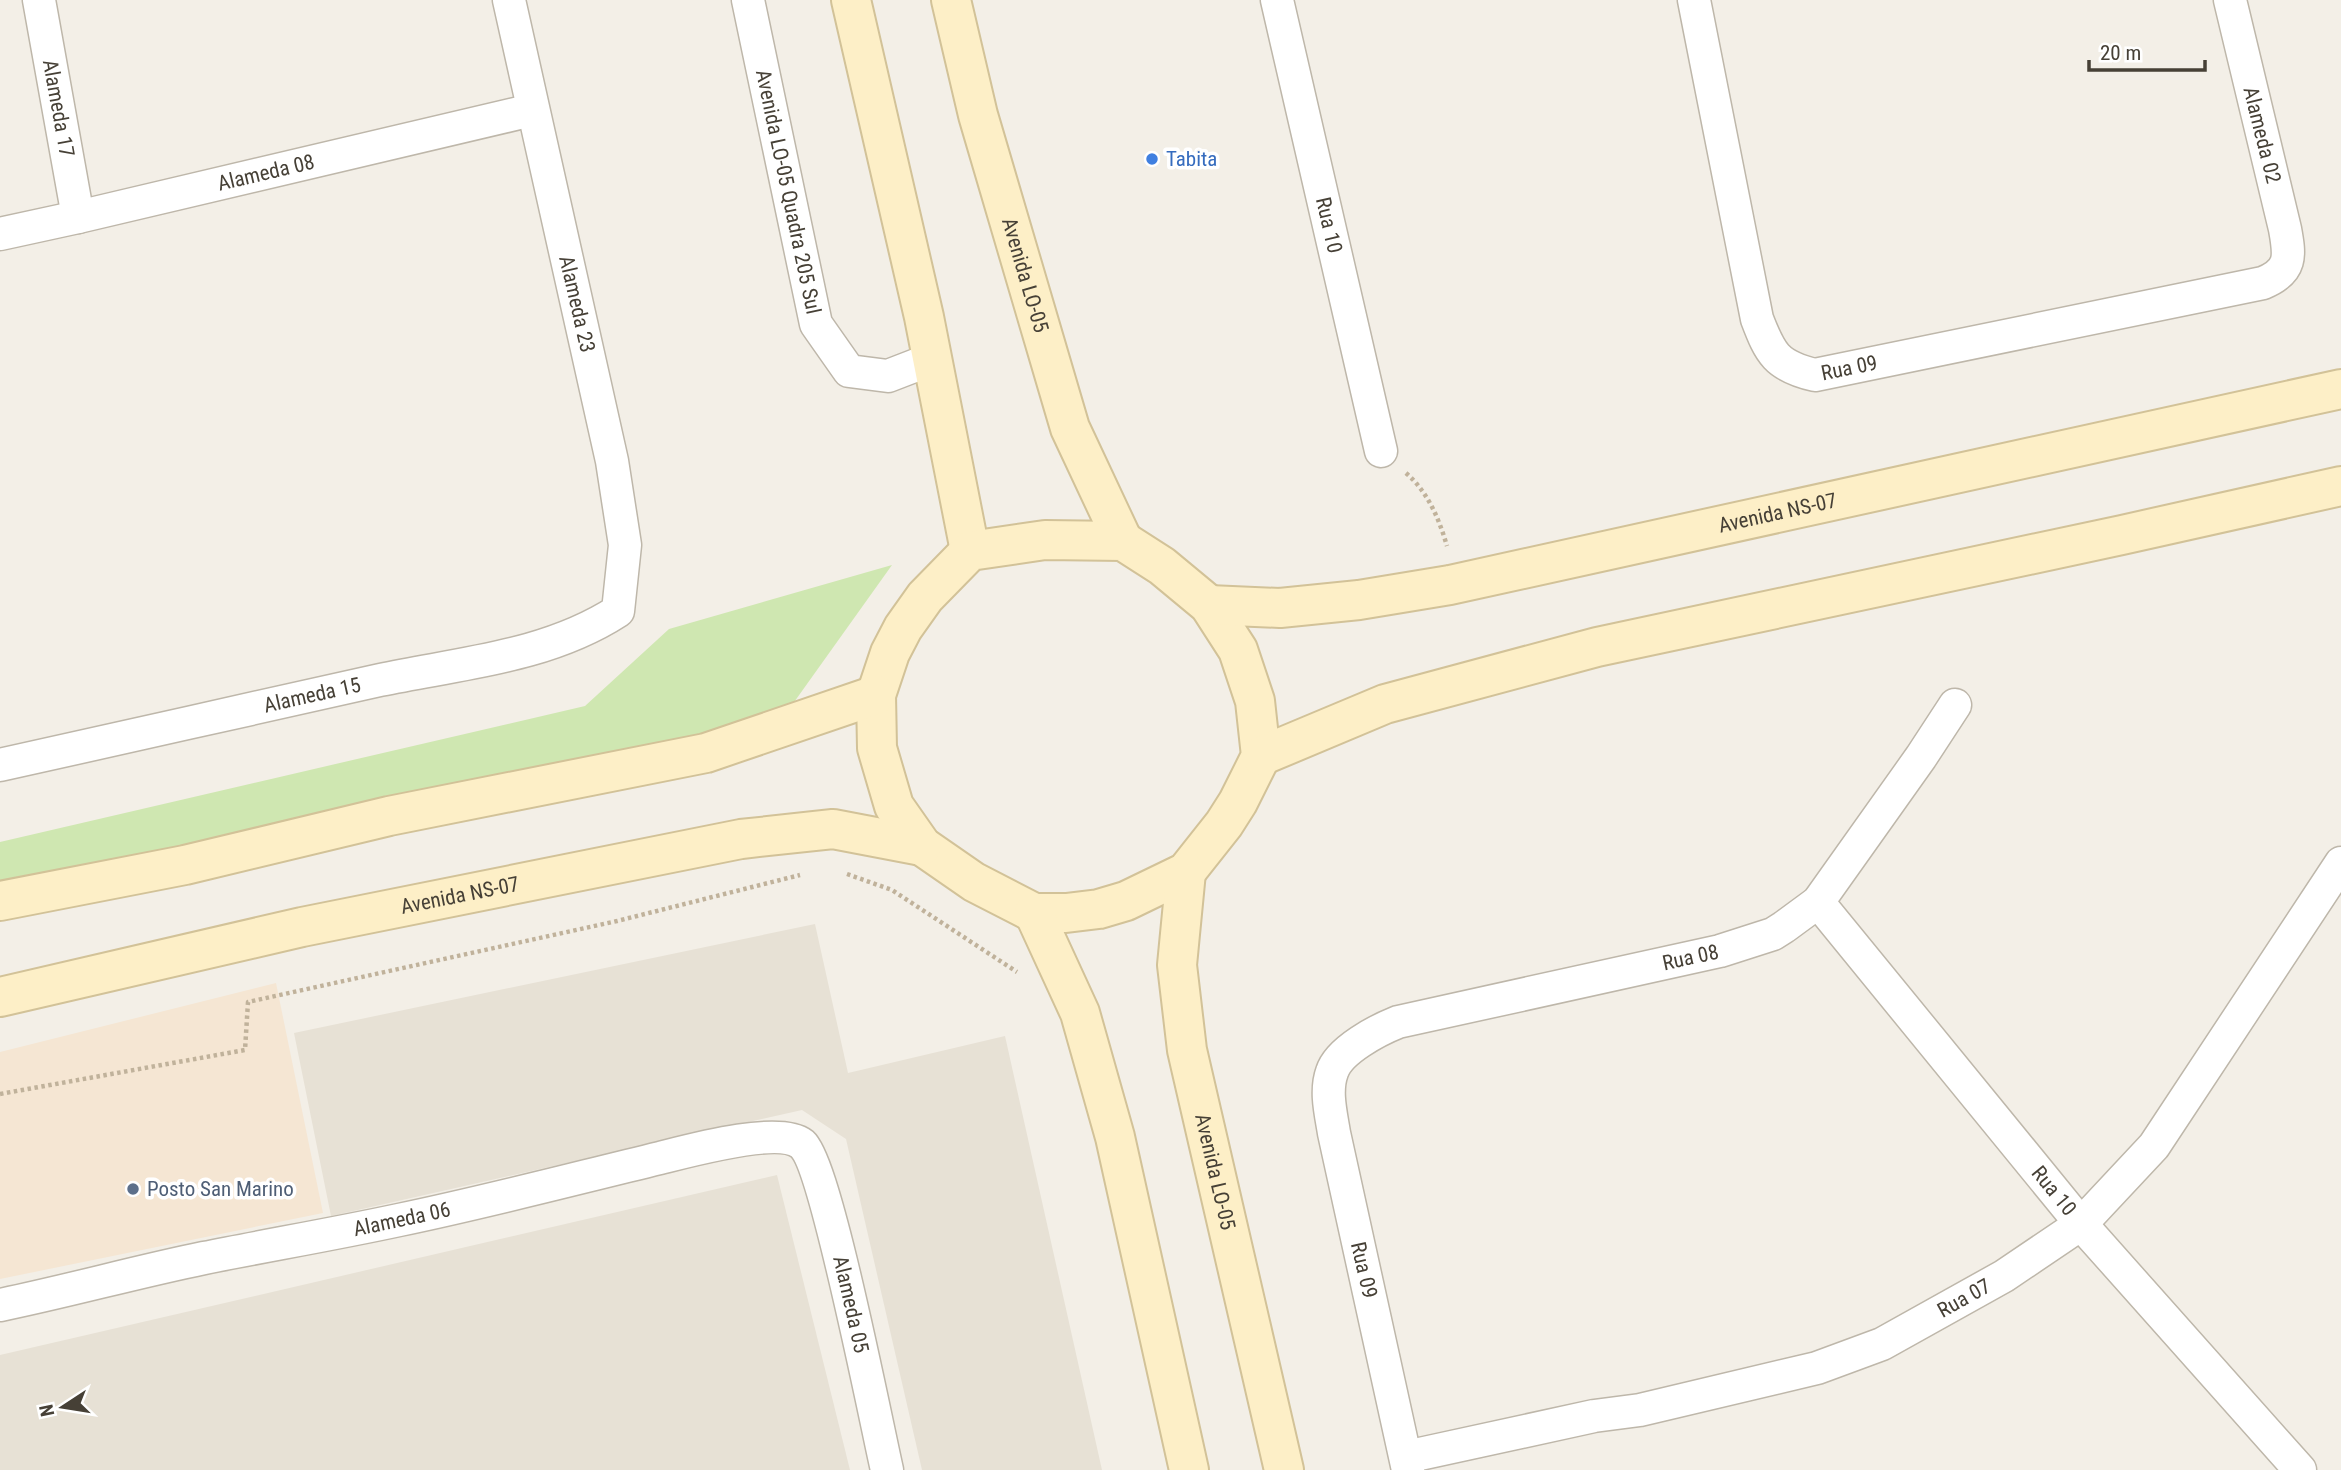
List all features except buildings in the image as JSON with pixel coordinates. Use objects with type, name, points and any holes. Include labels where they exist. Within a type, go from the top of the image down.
[{"type":"street","name":"Alameda 17","points":[[38,0],[78,217]]},
{"type":"street","name":"Alameda 23","points":[[509,0],[612,461],[625,545],[618,611]]},
{"type":"street","name":"Avenida LO-05 Quadra 205 Sul","points":[[748,0],[816,324],[849,371],[888,376],[932,359]]},
{"type":"street","points":[[851,0],[932,359],[970,551]]},
{"type":"street","name":"Avenida LO-05","points":[[951,0],[978,115],[1070,428],[1123,541]]},
{"type":"street","name":"Rua 10","points":[[1277,0],[1381,451]]},
{"type":"street","name":"Rua 09","points":[[1694,0],[1757,319],[1769,350],[1801,372],[1815,375],[2263,283],[2283,270]]},
{"type":"street","name":"Alameda 02","points":[[2230,0],[2285,229],[2288,262],[2283,270]]},
{"type":"street","name":"Alameda 08","points":[[0,233],[532,110]]},
{"type":"street","name":"Avenida NS-07","points":[[1209,605],[1280,608],[1359,600],[1450,585],[2341,389]]},
{"type":"street","points":[[1261,756],[1385,704],[1597,647],[2341,486]]},
{"type":"street","points":[[1045,540],[1123,541],[1162,566],[1209,605],[1238,650],[1255,701],[1261,756],[1224,824],[1186,872],[1126,901],[1099,909],[1066,914],[1034,913],[974,882],[922,846],[894,806],[877,748],[876,695],[890,653],[902,628],[925,597],[970,551],[1045,540]]},
{"type":"street","name":"Alameda 15","points":[[0,765],[369,683],[515,654],[593,627],[618,611]]},
{"type":"street","points":[[0,901],[186,865],[389,816],[706,753],[876,695]]},
{"type":"street","name":"Rua 08","points":[[1332,1070],[1351,1049],[1378,1031],[1398,1022],[1720,951],[1773,934],[1818,902],[1955,705]]},
{"type":"street","name":"Avenida NS-07","points":[[0,997],[302,927],[741,839],[833,830],[922,846]]},
{"type":"street","name":"Rua 07","points":[[1407,1464],[1594,1416],[1640,1410],[1826,1365],[1882,1344],[2004,1276],[2081,1224],[2154,1146],[2341,863]]},
{"type":"street","name":"Avenida LO-05","points":[[1186,872],[1177,965],[1187,1050],[1284,1470]]},
{"type":"street","name":"Rua 10","points":[[1818,902],[2081,1224],[2300,1470]]},
{"type":"street","points":[[1034,913],[1080,1013],[1115,1137],[1189,1470]]},
{"type":"street","name":"Rua 09","points":[[1332,1070],[1329,1098],[1334,1133],[1407,1464]]},
{"type":"street","name":"Alameda 06","points":[[0,1305],[202,1258],[400,1220],[711,1147],[782,1136],[802,1144]]},
{"type":"street","name":"Alameda 05","points":[[802,1144],[811,1158],[839,1252],[887,1470]]},
{"type":"path","points":[[1381,451],[1419,484],[1441,525],[1451,559],[1450,585]]},
{"type":"path","points":[[838,871],[892,890],[1025,977]]},
{"type":"path","points":[[0,1094],[245,1050],[248,1002],[617,921],[811,872]]},
{"type":"shaded area","points":[[815,924],[848,1073],[1005,1036],[1102,1470],[922,1470],[846,1139],[802,1110],[331,1216],[294,1033]]},
{"type":"shaded area","points":[[276,983],[323,1213],[0,1279],[0,1052]]},
{"type":"shaded area","points":[[777,1175],[850,1470],[0,1470],[0,1355]]},
{"type":"green space","points":[[892,565],[777,726],[0,911],[0,842],[585,706],[669,629]]},
{"type":"place","name":"Tabita","points":[[1152,159]]},
{"type":"place","name":"Posto San Marino","points":[[133,1189]]}]
